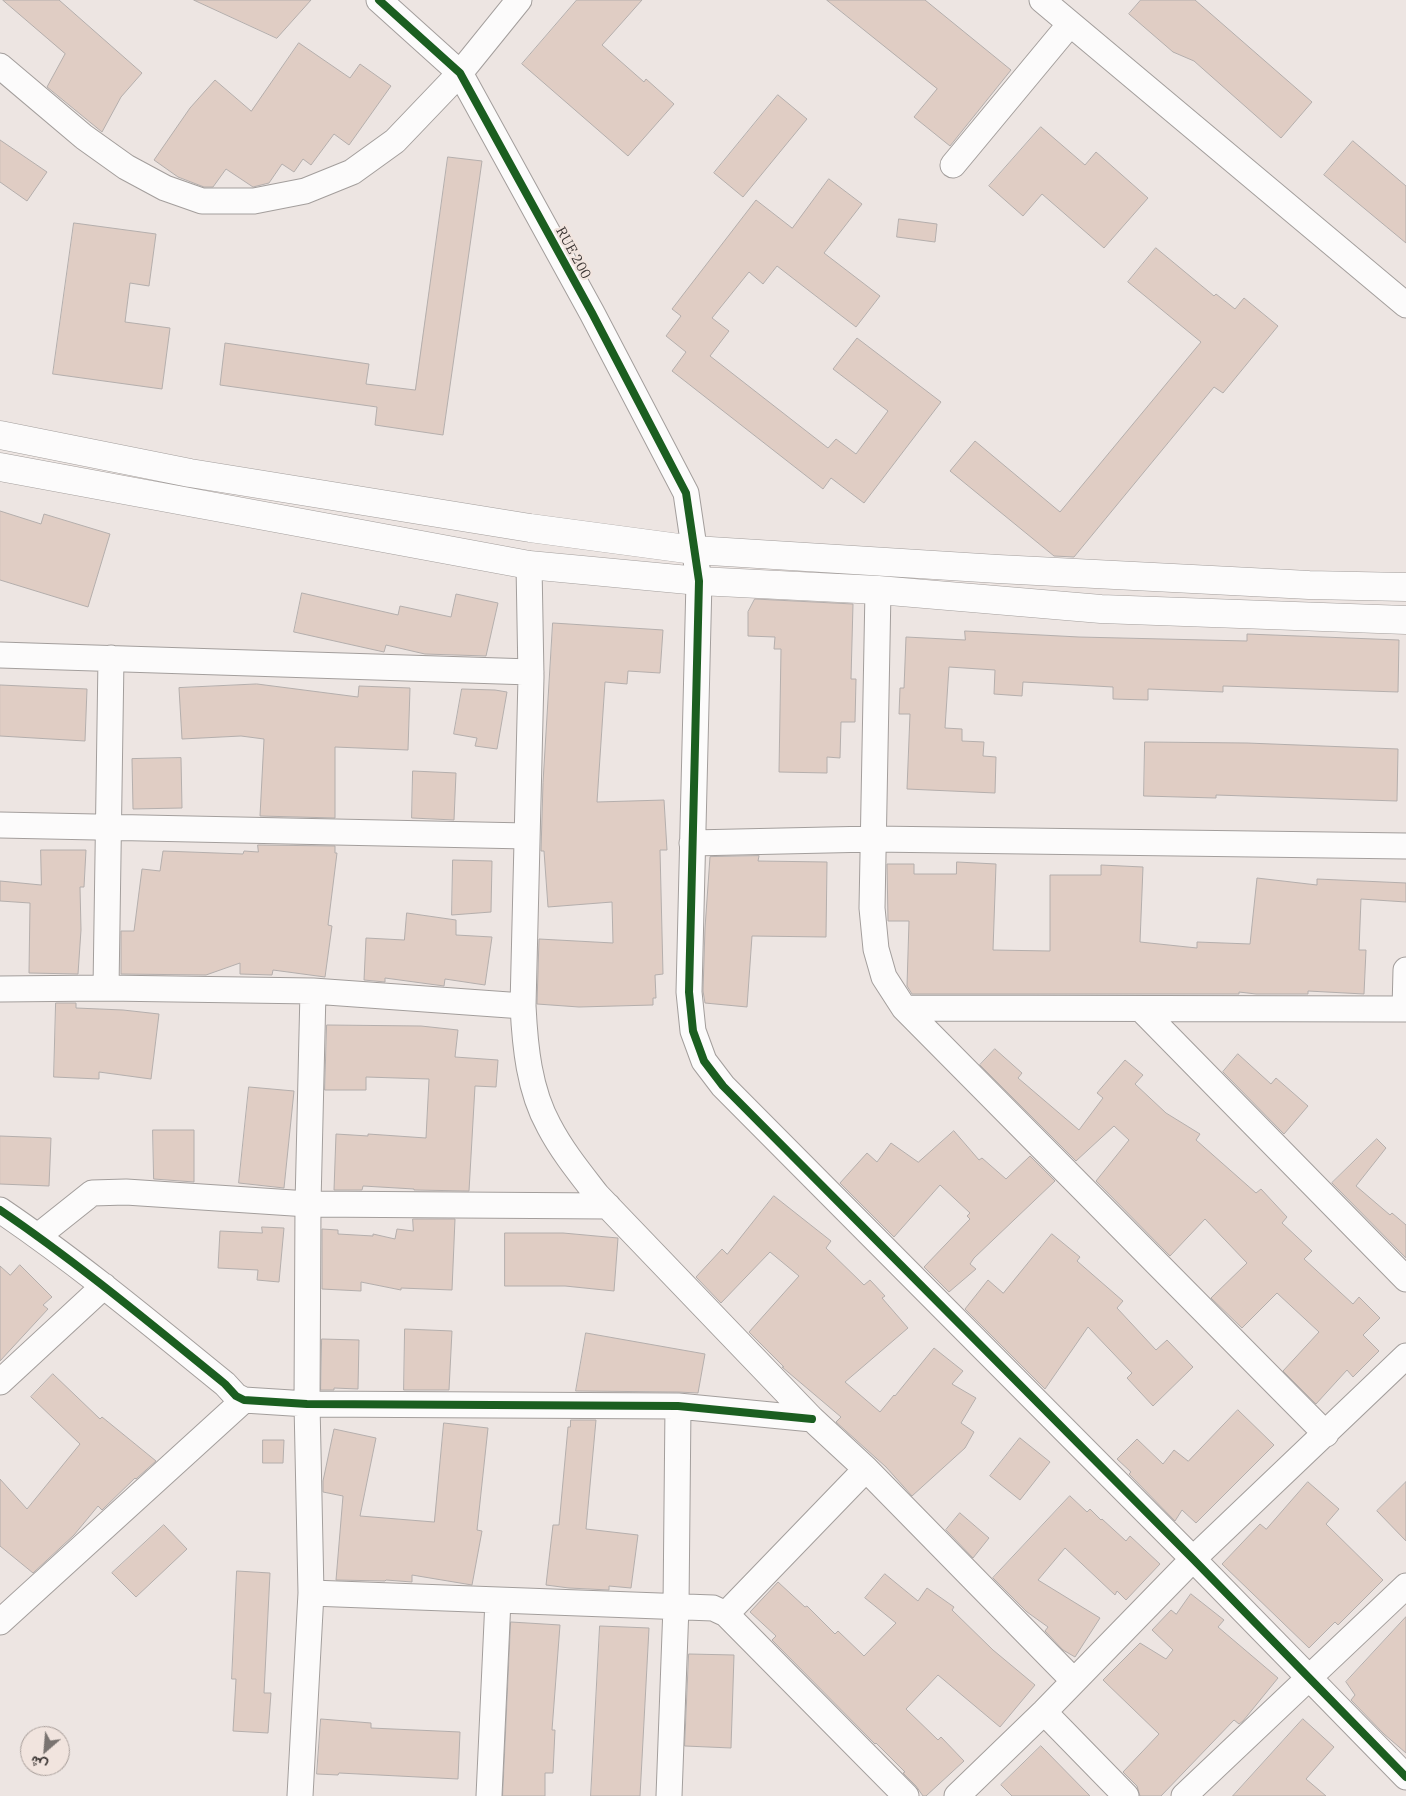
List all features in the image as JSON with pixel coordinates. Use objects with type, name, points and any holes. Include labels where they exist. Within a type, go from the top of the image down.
[{"type":"main road","points":[[0,435],[190,473],[530,528],[694,550],[1241,582],[1406,587]]},
{"type":"main road","points":[[0,467],[529,566],[699,581],[878,590],[1101,610],[1406,620]]},
{"type":"street","name":"RUE 200","points":[[379,0],[460,73],[592,313],[686,493],[699,581],[689,992],[693,1031],[704,1061],[723,1086],[1193,1559],[1406,1777]]},
{"type":"street","points":[[0,66],[84,137],[126,167],[165,188],[202,201],[254,201],[305,191],[352,172],[395,141],[460,73],[519,0]]},
{"type":"street","points":[[1042,0],[1406,304]]},
{"type":"street","points":[[953,165],[1070,24]]},
{"type":"street","points":[[529,566],[531,672],[523,1006],[525,1044],[535,1090],[548,1124],[566,1156],[597,1195],[812,1419],[866,1469],[1074,1681]]},
{"type":"street","points":[[878,590],[872,908],[876,949],[884,977],[904,1008],[1326,1434]]},
{"type":"street","points":[[0,655],[531,672]]},
{"type":"street","points":[[106,988],[111,658]]},
{"type":"street","points":[[0,825],[527,836]]},
{"type":"street","points":[[692,843],[873,839],[1406,846]]},
{"type":"street","points":[[904,1008],[1405,1009],[1406,970]]},
{"type":"street","points":[[0,989],[106,988],[313,991],[523,1006]]},
{"type":"street","points":[[300,1796],[311,1593],[307,1404],[308,1204],[313,991]]},
{"type":"street","points":[[1141,1009],[1406,1280]]},
{"type":"street","points":[[38,1236],[92,1193],[126,1192],[308,1204],[608,1206]]},
{"type":"street","points":[[0,1210],[104,1286],[225,1384],[236,1396],[244,1400],[307,1404],[678,1406],[812,1419]]},
{"type":"street","points":[[0,1382],[104,1286]]},
{"type":"street","points":[[957,1796],[1044,1712],[1193,1559],[1406,1356]]},
{"type":"street","points":[[0,1622],[244,1400]]},
{"type":"street","points":[[669,1796],[676,1606],[678,1406]]},
{"type":"street","points":[[726,1614],[866,1469]]},
{"type":"street","points":[[1184,1796],[1406,1586]]},
{"type":"street","points":[[311,1593],[713,1608],[726,1614],[906,1796]]},
{"type":"street","points":[[489,1796],[498,1600]]},
{"type":"street","points":[[1044,1712],[1126,1796]]},
{"type":"building","points":[[3,0],[59,0],[142,73],[121,97],[102,132],[47,87],[65,54]]},
{"type":"building","points":[[194,0],[311,0],[277,38]]},
{"type":"building","points":[[577,0],[642,0],[602,45],[644,82],[646,79],[674,104],[628,156],[522,64]]},
{"type":"building","points":[[827,0],[925,0],[1011,70],[950,146],[914,117],[937,89]]},
{"type":"building","points":[[1141,0],[1195,0],[1312,102],[1281,138],[1194,61],[1173,52],[1129,14]]},
{"type":"building","points":[[299,43],[350,78],[360,64],[391,86],[349,145],[334,134],[311,165],[303,159],[294,172],[282,164],[269,183],[253,187],[226,169],[213,187],[204,187],[178,177],[154,160],[190,108],[215,80],[251,111]]},
{"type":"building","points":[[778,95],[807,119],[743,197],[714,173]]},
{"type":"building","points":[[1041,127],[1085,165],[1096,152],[1148,198],[1104,248],[1042,194],[1023,216],[989,186]]},
{"type":"building","points":[[0,140],[47,172],[27,201],[0,182]]},
{"type":"building","points":[[1353,141],[1406,186],[1406,243],[1324,175]]},
{"type":"building","points":[[448,157],[482,161],[443,435],[375,425],[377,407],[220,385],[225,343],[369,364],[366,384],[415,390]]},
{"type":"building","points":[[829,179],[862,204],[824,253],[880,296],[856,327],[777,266],[763,284],[749,272],[712,318],[729,331],[710,356],[828,448],[836,439],[856,454],[888,411],[833,369],[857,338],[941,402],[864,503],[831,478],[823,489],[672,371],[686,352],[666,336],[681,316],[672,309],[756,200],[792,228]]},
{"type":"building","points":[[899,219],[937,224],[935,242],[897,237]]},
{"type":"building","points":[[74,223],[156,234],[149,286],[130,283],[125,322],[170,328],[162,389],[53,374]]},
{"type":"building","points":[[1156,248],[1214,296],[1216,294],[1235,309],[1244,298],[1278,326],[1223,393],[1214,387],[1074,557],[1054,556],[950,471],[975,441],[1060,512],[1201,342],[1128,282]]},
{"type":"building","points":[[0,511],[41,524],[44,514],[110,534],[88,607],[0,580]]},
{"type":"building","points":[[302,593],[398,615],[400,606],[451,617],[456,594],[498,603],[486,656],[425,654],[386,645],[384,652],[294,632]]},
{"type":"building","points":[[755,599],[853,604],[851,679],[856,679],[855,722],[841,722],[840,758],[827,757],[827,773],[779,772],[781,649],[774,649],[775,637],[748,636],[748,612]]},
{"type":"building","points":[[553,623],[663,630],[660,673],[628,671],[627,684],[605,682],[597,802],[664,800],[667,850],[660,850],[663,974],[655,975],[656,998],[653,998],[653,1005],[579,1007],[537,1004],[539,939],[613,943],[612,902],[548,907],[544,851],[541,851],[543,783]]},
{"type":"building","points":[[965,631],[1079,637],[1247,641],[1247,634],[1399,640],[1398,692],[1223,686],[1223,692],[1148,689],[1148,700],[1113,699],[1113,687],[1023,682],[1022,696],[994,694],[995,670],[949,667],[945,728],[962,729],[962,741],[984,742],[983,756],[996,757],[995,793],[907,789],[910,714],[899,714],[900,688],[904,688],[906,637],[965,640]]},
{"type":"building","points":[[257,684],[358,697],[359,686],[410,688],[408,750],[335,747],[335,818],[260,816],[264,739],[241,736],[182,739],[179,688]]},
{"type":"building","points":[[0,685],[87,689],[85,741],[0,736]]},
{"type":"building","points":[[462,689],[507,692],[497,749],[475,746],[477,738],[454,734]]},
{"type":"building","points":[[1145,742],[1247,743],[1398,749],[1397,801],[1216,795],[1216,798],[1144,796]]},
{"type":"building","points":[[181,758],[182,808],[133,809],[132,759]]},
{"type":"building","points":[[413,771],[456,773],[454,820],[412,818]]},
{"type":"building","points":[[258,845],[335,846],[335,853],[337,853],[328,925],[332,926],[325,977],[273,970],[272,975],[240,974],[240,963],[206,975],[121,974],[121,931],[134,931],[142,869],[160,871],[163,851],[243,854],[244,851],[258,852]]},
{"type":"building","points":[[41,850],[86,850],[84,887],[80,887],[81,930],[78,974],[29,973],[30,903],[0,901],[0,881],[41,885]]},
{"type":"building","points":[[759,856],[758,861],[827,862],[826,937],[752,936],[747,1007],[705,1003],[703,991],[705,928],[710,857]]},
{"type":"building","points":[[453,860],[492,861],[491,912],[452,915]]},
{"type":"building","points":[[957,862],[996,864],[993,950],[1050,951],[1050,875],[1101,875],[1101,865],[1143,867],[1140,942],[1197,948],[1197,942],[1250,944],[1257,878],[1317,885],[1317,879],[1406,883],[1406,902],[1361,899],[1359,950],[1366,950],[1364,994],[1308,991],[1308,994],[1256,994],[1239,992],[1239,994],[912,994],[907,986],[909,921],[888,921],[887,864],[914,864],[914,874],[956,874]]},
{"type":"building","points":[[407,913],[456,920],[456,935],[492,937],[485,985],[445,979],[444,986],[385,978],[385,982],[364,980],[366,938],[404,940]]},
{"type":"building","points":[[56,1003],[76,1003],[76,1008],[159,1014],[151,1079],[99,1072],[99,1079],[54,1077]]},
{"type":"building","points":[[327,1025],[421,1026],[458,1030],[455,1057],[498,1060],[496,1087],[475,1086],[469,1191],[414,1190],[363,1186],[362,1190],[334,1190],[336,1134],[426,1138],[429,1079],[366,1077],[366,1090],[325,1090]]},
{"type":"building","points":[[995,1049],[1022,1073],[1018,1078],[1079,1130],[1103,1098],[1097,1093],[1125,1060],[1143,1075],[1135,1084],[1166,1113],[1200,1134],[1196,1140],[1256,1193],[1261,1189],[1287,1217],[1282,1223],[1312,1251],[1304,1259],[1353,1304],[1359,1297],[1380,1318],[1363,1335],[1379,1351],[1353,1377],[1347,1370],[1316,1404],[1283,1371],[1319,1332],[1277,1293],[1242,1328],[1211,1298],[1247,1263],[1205,1219],[1170,1256],[1096,1181],[1129,1140],[1114,1126],[1076,1161],[980,1065]]},
{"type":"building","points":[[1238,1054],[1271,1084],[1276,1078],[1308,1106],[1284,1134],[1223,1072]]},
{"type":"building","points":[[249,1087],[294,1091],[284,1188],[239,1183]]},
{"type":"building","points":[[153,1130],[194,1130],[194,1182],[154,1179]]},
{"type":"building","points":[[954,1131],[979,1160],[982,1158],[1006,1179],[1030,1156],[1055,1181],[974,1258],[970,1264],[976,1269],[949,1292],[924,1267],[970,1219],[967,1216],[970,1213],[940,1185],[894,1237],[840,1183],[867,1153],[877,1162],[891,1143],[918,1162]]},
{"type":"building","points":[[0,1136],[51,1138],[49,1186],[0,1184]]},
{"type":"building","points":[[1377,1139],[1386,1148],[1356,1186],[1390,1215],[1392,1213],[1406,1225],[1406,1258],[1332,1183]]},
{"type":"building","points":[[774,1196],[831,1241],[826,1248],[864,1285],[870,1280],[885,1296],[882,1298],[908,1328],[845,1382],[880,1412],[934,1348],[963,1371],[952,1384],[976,1398],[961,1423],[974,1432],[965,1448],[912,1496],[886,1467],[836,1422],[841,1417],[782,1367],[784,1367],[749,1332],[799,1276],[770,1252],[721,1303],[696,1277],[722,1249],[727,1254]]},
{"type":"building","points":[[413,1219],[455,1219],[452,1290],[401,1288],[401,1290],[361,1282],[361,1291],[322,1289],[322,1229],[338,1230],[338,1234],[373,1236],[373,1234],[395,1239],[397,1229],[413,1231]]},
{"type":"building","points":[[262,1227],[284,1228],[279,1282],[257,1280],[258,1270],[218,1268],[220,1231],[262,1233]]},
{"type":"building","points":[[505,1233],[563,1233],[618,1238],[614,1291],[565,1286],[505,1286]]},
{"type":"building","points":[[1052,1234],[1080,1257],[1077,1261],[1123,1301],[1117,1308],[1156,1350],[1167,1340],[1193,1367],[1153,1406],[1127,1378],[1132,1373],[1088,1327],[1045,1389],[965,1309],[988,1280],[1003,1293]]},
{"type":"building","points":[[20,1265],[52,1297],[43,1305],[48,1309],[0,1361],[0,1266],[10,1275]]},
{"type":"building","points":[[405,1329],[452,1331],[449,1390],[404,1390]]},
{"type":"building","points":[[586,1333],[705,1354],[698,1393],[576,1391]]},
{"type":"building","points":[[322,1339],[359,1340],[358,1389],[334,1388],[334,1390],[321,1390]]},
{"type":"building","points":[[53,1374],[100,1419],[102,1417],[156,1461],[135,1478],[102,1510],[98,1506],[74,1535],[33,1573],[0,1546],[0,1479],[27,1509],[80,1444],[31,1397]]},
{"type":"building","points":[[1238,1410],[1274,1445],[1196,1523],[1182,1510],[1175,1521],[1117,1459],[1137,1439],[1163,1464],[1174,1450],[1188,1461]]},
{"type":"building","points":[[571,1420],[596,1420],[586,1529],[638,1535],[631,1588],[609,1586],[609,1590],[546,1585],[553,1525],[559,1525],[568,1427],[570,1427]]},
{"type":"building","points":[[444,1423],[488,1428],[477,1530],[482,1531],[472,1585],[412,1575],[412,1582],[336,1580],[343,1496],[323,1492],[323,1481],[334,1429],[376,1438],[360,1516],[434,1522]]},
{"type":"building","points":[[1020,1438],[1050,1462],[1020,1500],[990,1476]]},
{"type":"building","points":[[263,1440],[284,1440],[283,1463],[263,1463]]},
{"type":"building","points":[[1308,1482],[1339,1509],[1326,1524],[1383,1580],[1338,1625],[1335,1622],[1309,1648],[1222,1564],[1260,1524],[1266,1529]]},
{"type":"building","points":[[1406,1482],[1406,1541],[1377,1511]]},
{"type":"building","points":[[1070,1496],[1087,1512],[1090,1509],[1126,1541],[1130,1536],[1160,1564],[1126,1600],[1117,1591],[1115,1595],[1065,1548],[1038,1580],[1100,1618],[1075,1657],[1063,1650],[1045,1631],[1048,1627],[1027,1612],[993,1578]]},
{"type":"building","points":[[960,1513],[989,1538],[973,1558],[946,1530]]},
{"type":"building","points":[[164,1525],[187,1549],[136,1597],[112,1573]]},
{"type":"building","points":[[237,1571],[270,1573],[264,1693],[271,1693],[268,1733],[233,1731],[236,1679],[232,1679]]},
{"type":"building","points":[[885,1574],[918,1601],[927,1588],[954,1607],[952,1610],[993,1650],[1035,1685],[1000,1727],[938,1675],[906,1709],[938,1740],[941,1737],[964,1761],[926,1796],[923,1796],[903,1773],[905,1772],[772,1640],[776,1636],[750,1612],[778,1582],[805,1607],[807,1606],[835,1634],[838,1631],[864,1656],[896,1623],[865,1598]]},
{"type":"building","points":[[1191,1594],[1224,1620],[1218,1627],[1278,1678],[1243,1721],[1239,1724],[1234,1720],[1161,1796],[1140,1796],[1137,1786],[1123,1772],[1159,1734],[1103,1680],[1140,1643],[1166,1659],[1173,1650],[1152,1630],[1171,1610],[1176,1614]]},
{"type":"building","points":[[1406,1617],[1406,1753],[1384,1734],[1351,1700],[1355,1695],[1346,1682]]},
{"type":"building","points":[[511,1622],[560,1625],[552,1730],[555,1730],[553,1773],[545,1773],[545,1796],[503,1796]]},
{"type":"building","points":[[600,1626],[649,1628],[640,1796],[591,1796]]},
{"type":"building","points":[[689,1654],[734,1655],[731,1748],[685,1746]]},
{"type":"building","points":[[321,1719],[371,1723],[371,1728],[460,1732],[458,1779],[339,1773],[338,1775],[317,1774]]},
{"type":"building","points":[[1303,1719],[1334,1747],[1306,1779],[1326,1796],[1233,1796]]},
{"type":"building","points":[[1041,1746],[1090,1796],[1012,1796],[1001,1785]]},
{"type":"cycle path","points":[[379,0],[460,73],[592,313],[686,493],[699,581],[689,992],[693,1031],[704,1061],[723,1086],[1193,1559],[1406,1777]]},
{"type":"cycle path","points":[[0,1210],[86,1273],[225,1384],[236,1396],[244,1400],[307,1404],[678,1406],[812,1419]]}]
